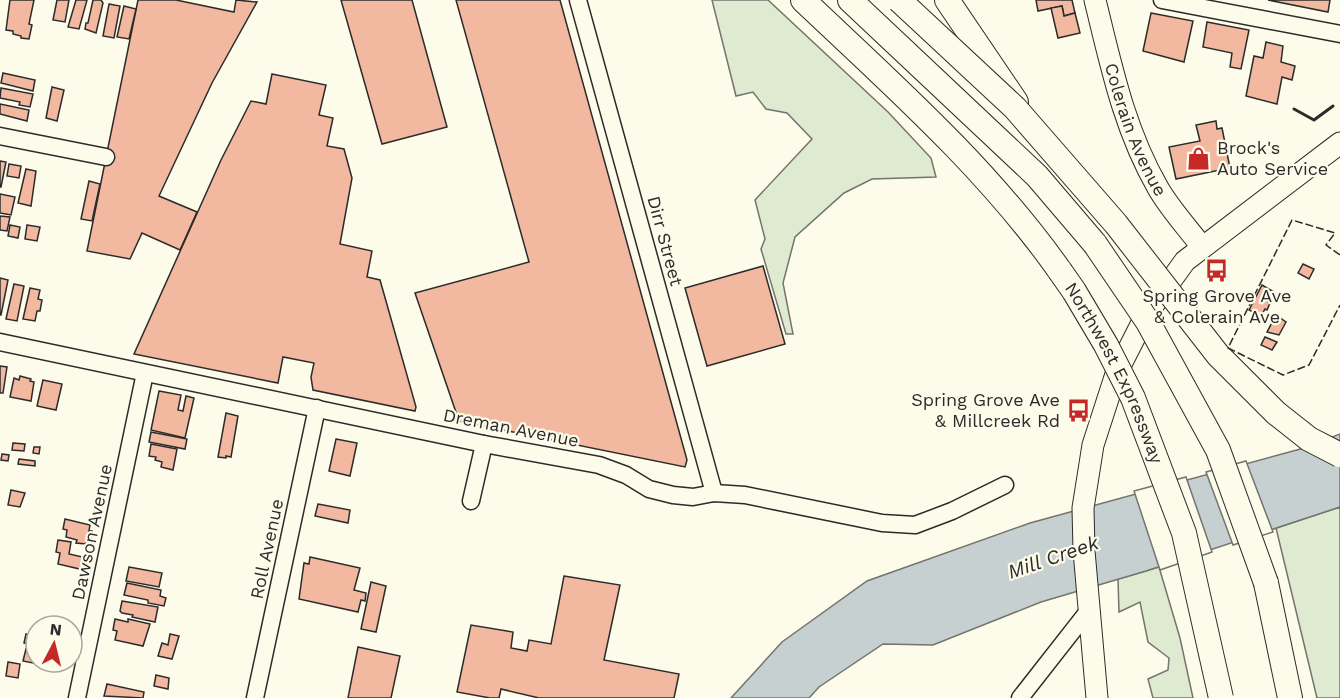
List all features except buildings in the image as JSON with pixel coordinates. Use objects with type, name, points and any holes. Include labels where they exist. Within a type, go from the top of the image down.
[{"type":"highway","name":"Northwest Expressway","points":[[803,0],[918,109],[990,182],[1035,235],[1074,291],[1106,345],[1133,398],[1180,522],[1221,698]]},
{"type":"highway","points":[[850,0],[1037,176],[1095,244],[1148,322],[1218,450],[1266,583],[1287,687]]},
{"type":"highway","points":[[899,0],[1015,108],[1116,224],[1218,355],[1276,413],[1309,439],[1340,455]]},
{"type":"highway","points":[[947,0],[1080,197],[1095,244]]},
{"type":"main road","name":"Colerain Avenue","points":[[1095,0],[1118,96],[1130,129],[1158,188],[1202,247]]},
{"type":"main road","points":[[1097,698],[1083,531],[1085,498],[1093,445],[1116,374],[1146,315],[1185,261],[1340,142]]},
{"type":"street","name":"Dirr Street","points":[[578,0],[714,493]]},
{"type":"street","points":[[1162,0],[1340,34]]},
{"type":"street","points":[[0,136],[106,157]]},
{"type":"street","name":"Dreman Avenue","points":[[0,342],[484,444],[599,465],[626,475],[649,489],[673,495],[693,497],[714,493],[745,495],[882,523],[915,525],[952,512],[1005,485]]},
{"type":"street","name":"Dawson Avenue","points":[[77,698],[145,374]]},
{"type":"street","name":"Roll Avenue","points":[[255,698],[317,408]]},
{"type":"street","points":[[471,501],[484,444]]},
{"type":"street","points":[[1020,698],[1089,610]]},
{"type":"green space","points":[[712,0],[768,0],[888,112],[931,158],[936,177],[872,179],[844,193],[795,237],[783,283],[793,334],[786,334],[761,249],[765,239],[755,200],[812,139],[787,113],[766,109],[753,92],[736,96]]},
{"type":"green space","points":[[1340,507],[1340,698],[1317,698],[1276,528]]},
{"type":"green space","points":[[1159,567],[1180,638],[1193,698],[1153,698],[1148,679],[1168,670],[1169,658],[1148,642],[1140,602],[1119,612],[1118,579]]},
{"type":"water","name":"Mill Creek","points":[[1340,434],[1340,507],[1146,571],[1041,602],[933,645],[883,644],[819,687],[809,698],[731,698],[782,642],[867,581],[1030,523],[1304,448]]},
{"type":"pier","points":[[1246,461],[1273,532],[1233,545],[1206,472]]},
{"type":"pier","points":[[1186,477],[1212,552],[1160,570],[1134,491]]},
{"type":"fence","points":[[1340,255],[1326,245],[1335,233],[1292,220],[1228,348],[1283,375],[1309,365],[1340,305]]},
{"type":"wall","points":[[1294,109],[1314,120],[1333,106]]},
{"type":"place","name":"Brock's Auto Service","points":[[1199,158]]},
{"type":"place","name":"Spring Grove Ave & Colerain Ave","points":[[1217,270]]},
{"type":"place","name":"Spring Grove Ave & Millcreek Rd","points":[[1078,410]]}]
